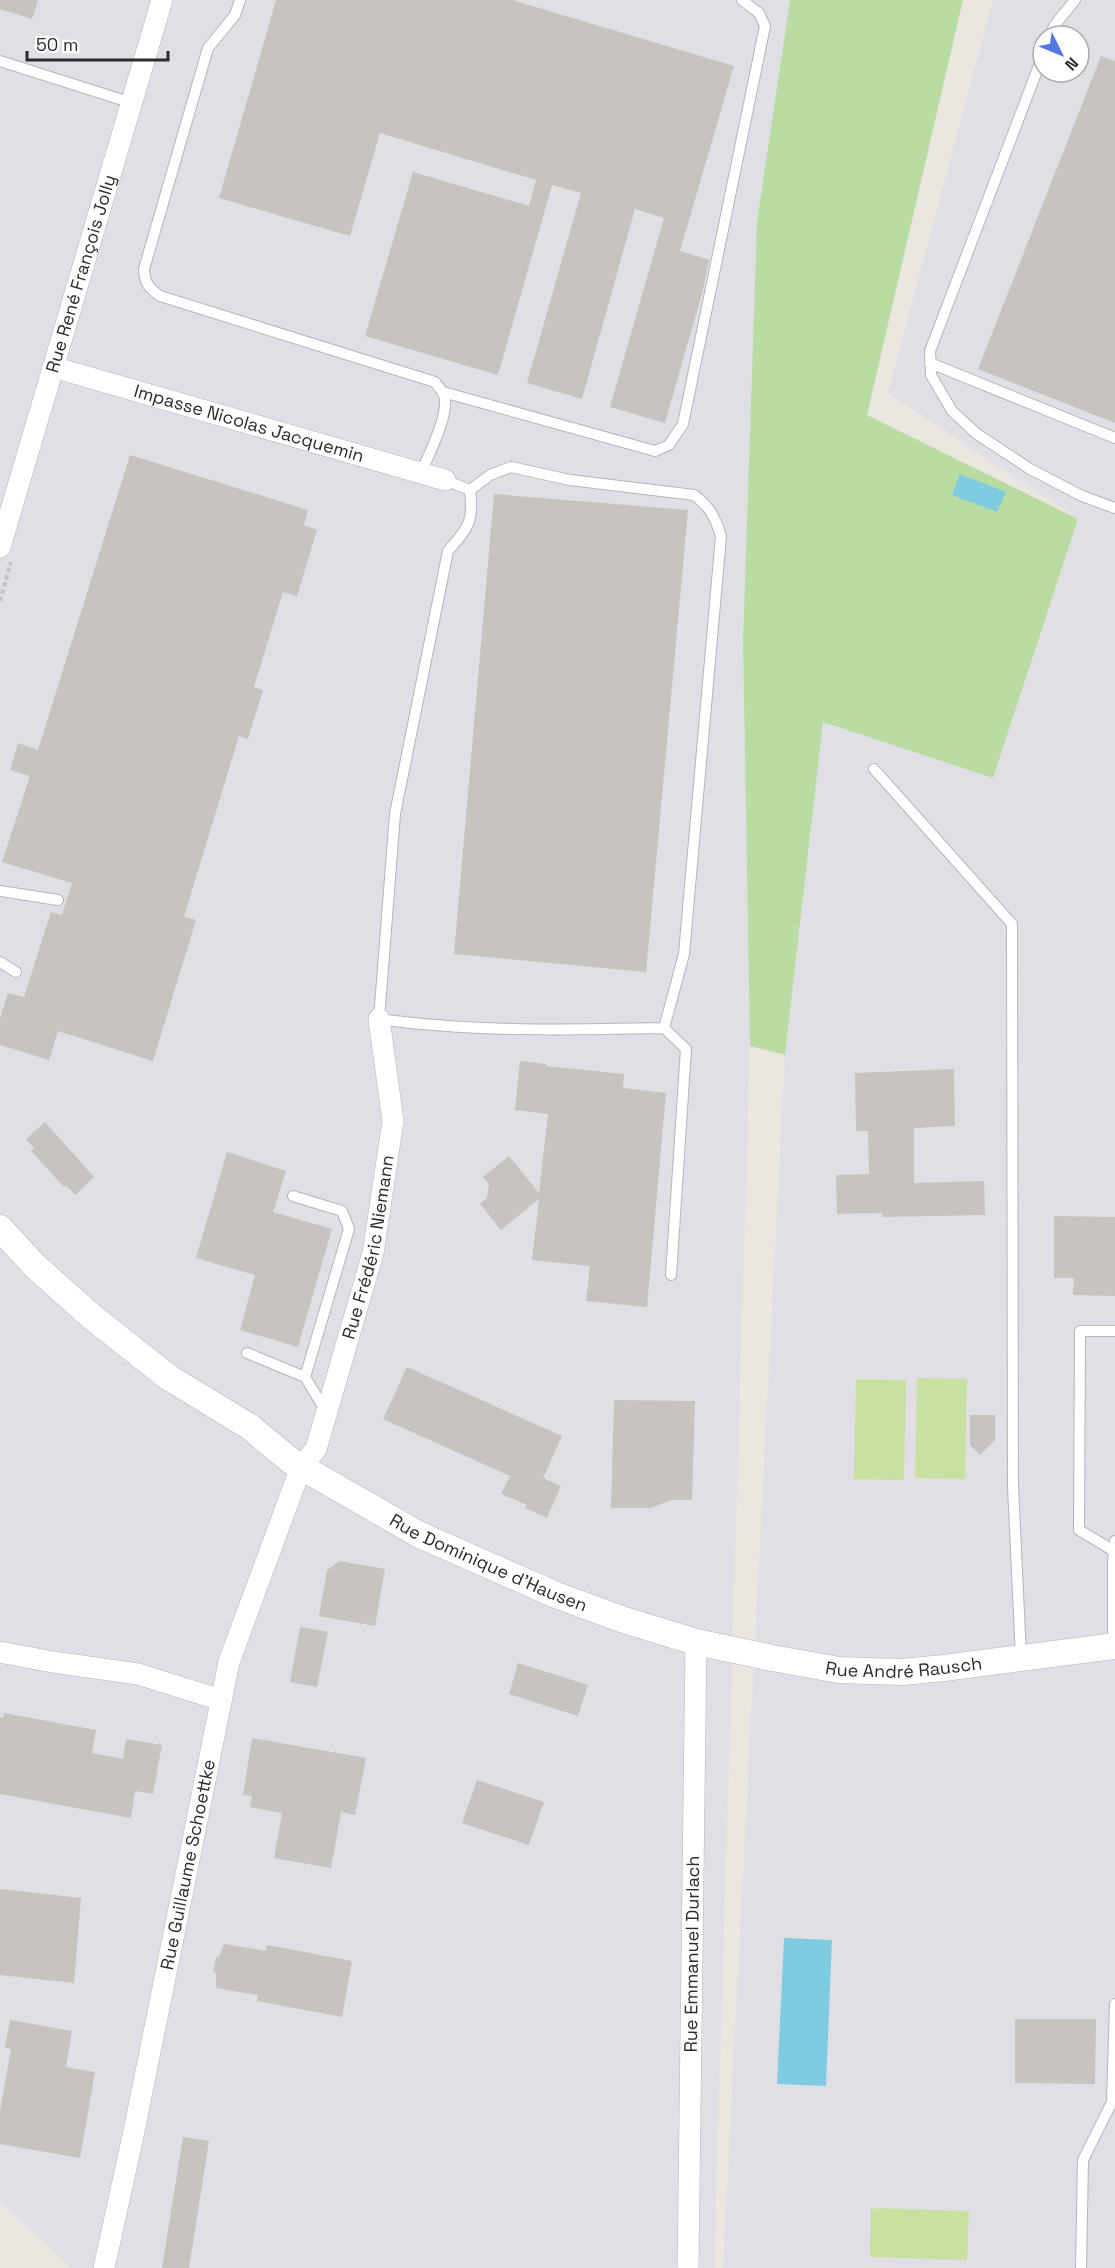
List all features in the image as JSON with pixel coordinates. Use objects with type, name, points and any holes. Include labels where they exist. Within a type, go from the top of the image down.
[{"type":"street","name":"Rue René François Jolly","points":[[0,547],[162,0]]},
{"type":"street","name":"Impasse Nicolas Jacquemin","points":[[53,367],[445,480]]},
{"type":"street","name":"Rue Frédéric Niemann","points":[[296,1464],[316,1449],[373,1253],[393,1121],[379,1018]]},
{"type":"street","name":"Rue Dominique d'Hausen","points":[[0,1228],[35,1266],[91,1316],[168,1377],[250,1427],[296,1464]]},
{"type":"street","name":"Rue Dominique d'Hausen","points":[[0,1253],[68,1318],[124,1362],[250,1445],[296,1464],[418,1534],[499,1571],[605,1613],[696,1642]]},
{"type":"street","name":"Rue Guillaume Schoettke","points":[[104,2268],[134,2136],[229,1662],[296,1464]]},
{"type":"street","name":"Rue André Rausch","points":[[696,1642],[811,1666],[870,1672],[944,1668],[1114,1646]]},
{"type":"street","name":"Rue Emmanuel Durlach","points":[[688,2268],[696,1642]]},
{"type":"street","points":[[0,1652],[138,1674],[221,1700]]},
{"type":"lane","points":[[240,0],[235,15],[208,48],[144,269],[145,283],[160,296],[435,382],[445,401],[441,422],[421,473]]},
{"type":"lane","points":[[442,392],[655,451],[669,445],[683,424],[765,26],[759,13],[742,0]]},
{"type":"lane","points":[[1056,24],[1075,0]]},
{"type":"lane","points":[[0,60],[132,103]]},
{"type":"lane","points":[[1032,84],[930,351],[931,375],[952,411],[977,434],[1030,469],[1082,496],[1115,508]]},
{"type":"lane","points":[[930,363],[1115,438]]},
{"type":"lane","points":[[470,489],[490,475],[511,467],[570,480],[694,495],[708,506],[715,516],[721,536],[684,954],[664,1028]]},
{"type":"lane","points":[[445,480],[470,489]]},
{"type":"lane","points":[[470,489],[472,510],[466,530],[448,551],[395,814],[379,1018],[421,1024],[569,1030],[664,1028],[686,1049],[670,1275]]},
{"type":"lane","points":[[874,769],[1012,924],[1013,1486],[1018,1639],[1021,1658]]},
{"type":"lane","points":[[0,891],[57,900]]},
{"type":"lane","points":[[0,962],[16,972]]},
{"type":"lane","points":[[293,1196],[342,1211],[349,1229],[305,1377]]},
{"type":"lane","points":[[1114,1646],[1114,1546],[1080,1530],[1080,1331],[1115,1331]]},
{"type":"lane","points":[[247,1353],[305,1377],[327,1413]]},
{"type":"lane","points":[[1081,2268],[1083,2160],[1112,2102],[1115,2004]]},
{"type":"shaded area","points":[[0,0],[790,0],[757,222],[743,640],[750,1046],[714,2268],[72,2268],[0,2201]]},
{"type":"shaded area","points":[[993,0],[1115,0],[1115,2268],[723,2268],[785,1055],[823,721],[993,778],[1078,519],[888,393]]},
{"type":"green space","points":[[790,0],[963,0],[867,415],[1078,519],[993,778],[823,722],[785,1055],[750,1046],[743,641],[757,222]]},
{"type":"green space","points":[[917,1378],[967,1379],[965,1479],[915,1478]]},
{"type":"green space","points":[[856,1379],[906,1380],[904,1480],[854,1479]]},
{"type":"green space","points":[[871,2208],[969,2211],[967,2260],[870,2257]]},
{"type":"water","points":[[960,474],[1006,492],[997,512],[952,495]]},
{"type":"water","points":[[784,1938],[832,1940],[826,2086],[777,2084]]},
{"type":"building","points":[[0,0],[38,0],[32,19],[0,9]]},
{"type":"building","points":[[276,0],[512,0],[734,66],[680,251],[709,260],[703,290],[665,423],[610,407],[664,218],[635,209],[582,399],[527,383],[581,193],[552,185],[498,375],[365,336],[413,172],[529,206],[536,180],[380,133],[350,236],[219,198]]},
{"type":"building","points":[[1101,56],[1115,61],[1115,423],[978,369]]},
{"type":"building","points":[[130,455],[308,510],[304,525],[317,530],[297,596],[283,592],[254,687],[263,690],[248,739],[239,736],[184,917],[196,920],[153,1061],[58,1031],[49,1060],[0,1045],[0,1019],[8,993],[24,997],[51,912],[62,915],[72,883],[2,862],[30,776],[10,770],[18,743],[38,750]]},
{"type":"building","points":[[494,494],[688,510],[646,972],[454,954]]},
{"type":"building","points":[[520,1061],[624,1074],[623,1088],[666,1093],[647,1307],[586,1301],[590,1266],[532,1260],[539,1199],[501,1230],[480,1204],[487,1198],[489,1184],[483,1177],[509,1156],[539,1193],[548,1114],[515,1110]]},
{"type":"building","points":[[954,1069],[955,1126],[914,1128],[914,1183],[984,1181],[985,1215],[882,1217],[882,1213],[837,1214],[836,1175],[869,1174],[868,1131],[856,1131],[855,1073]]},
{"type":"building","points":[[45,1122],[94,1177],[75,1195],[66,1185],[64,1187],[31,1151],[34,1148],[26,1139]]},
{"type":"building","points":[[227,1152],[286,1171],[273,1212],[332,1229],[298,1347],[240,1330],[255,1275],[196,1258]]},
{"type":"building","points":[[1054,1216],[1115,1217],[1115,1296],[1073,1295],[1074,1278],[1054,1278]]},
{"type":"building","points":[[407,1367],[562,1436],[543,1478],[561,1486],[547,1518],[525,1508],[527,1505],[501,1494],[510,1476],[383,1419]]},
{"type":"building","points":[[614,1400],[695,1401],[692,1500],[671,1500],[651,1508],[611,1508]]},
{"type":"building","points":[[970,1415],[995,1415],[995,1440],[980,1455],[970,1445]]},
{"type":"building","points":[[340,1561],[385,1569],[375,1626],[319,1616],[327,1570]]},
{"type":"building","points":[[300,1627],[328,1632],[317,1687],[290,1682]]},
{"type":"building","points":[[518,1663],[588,1685],[578,1716],[509,1694]]},
{"type":"building","points":[[4,1713],[96,1730],[92,1753],[123,1759],[126,1739],[162,1745],[153,1794],[135,1791],[131,1818],[0,1794],[0,1717],[3,1718]]},
{"type":"building","points":[[252,1738],[366,1758],[355,1815],[341,1812],[331,1868],[274,1858],[282,1813],[250,1807],[252,1796],[243,1795]]},
{"type":"building","points":[[477,1780],[544,1802],[529,1845],[462,1823]]},
{"type":"building","points":[[0,1889],[81,1898],[74,1983],[0,1975]]},
{"type":"building","points":[[224,1944],[266,1951],[267,1945],[352,1961],[342,2017],[257,2001],[258,1995],[216,1988],[216,1973],[213,1972],[216,1957],[219,1957]]},
{"type":"building","points":[[1015,2019],[1096,2019],[1095,2084],[1015,2083]]},
{"type":"building","points":[[10,2020],[72,2031],[66,2067],[95,2072],[80,2158],[0,2144],[0,2111],[11,2049],[5,2048]]},
{"type":"building","points":[[183,2137],[209,2141],[189,2268],[162,2268]]}]
